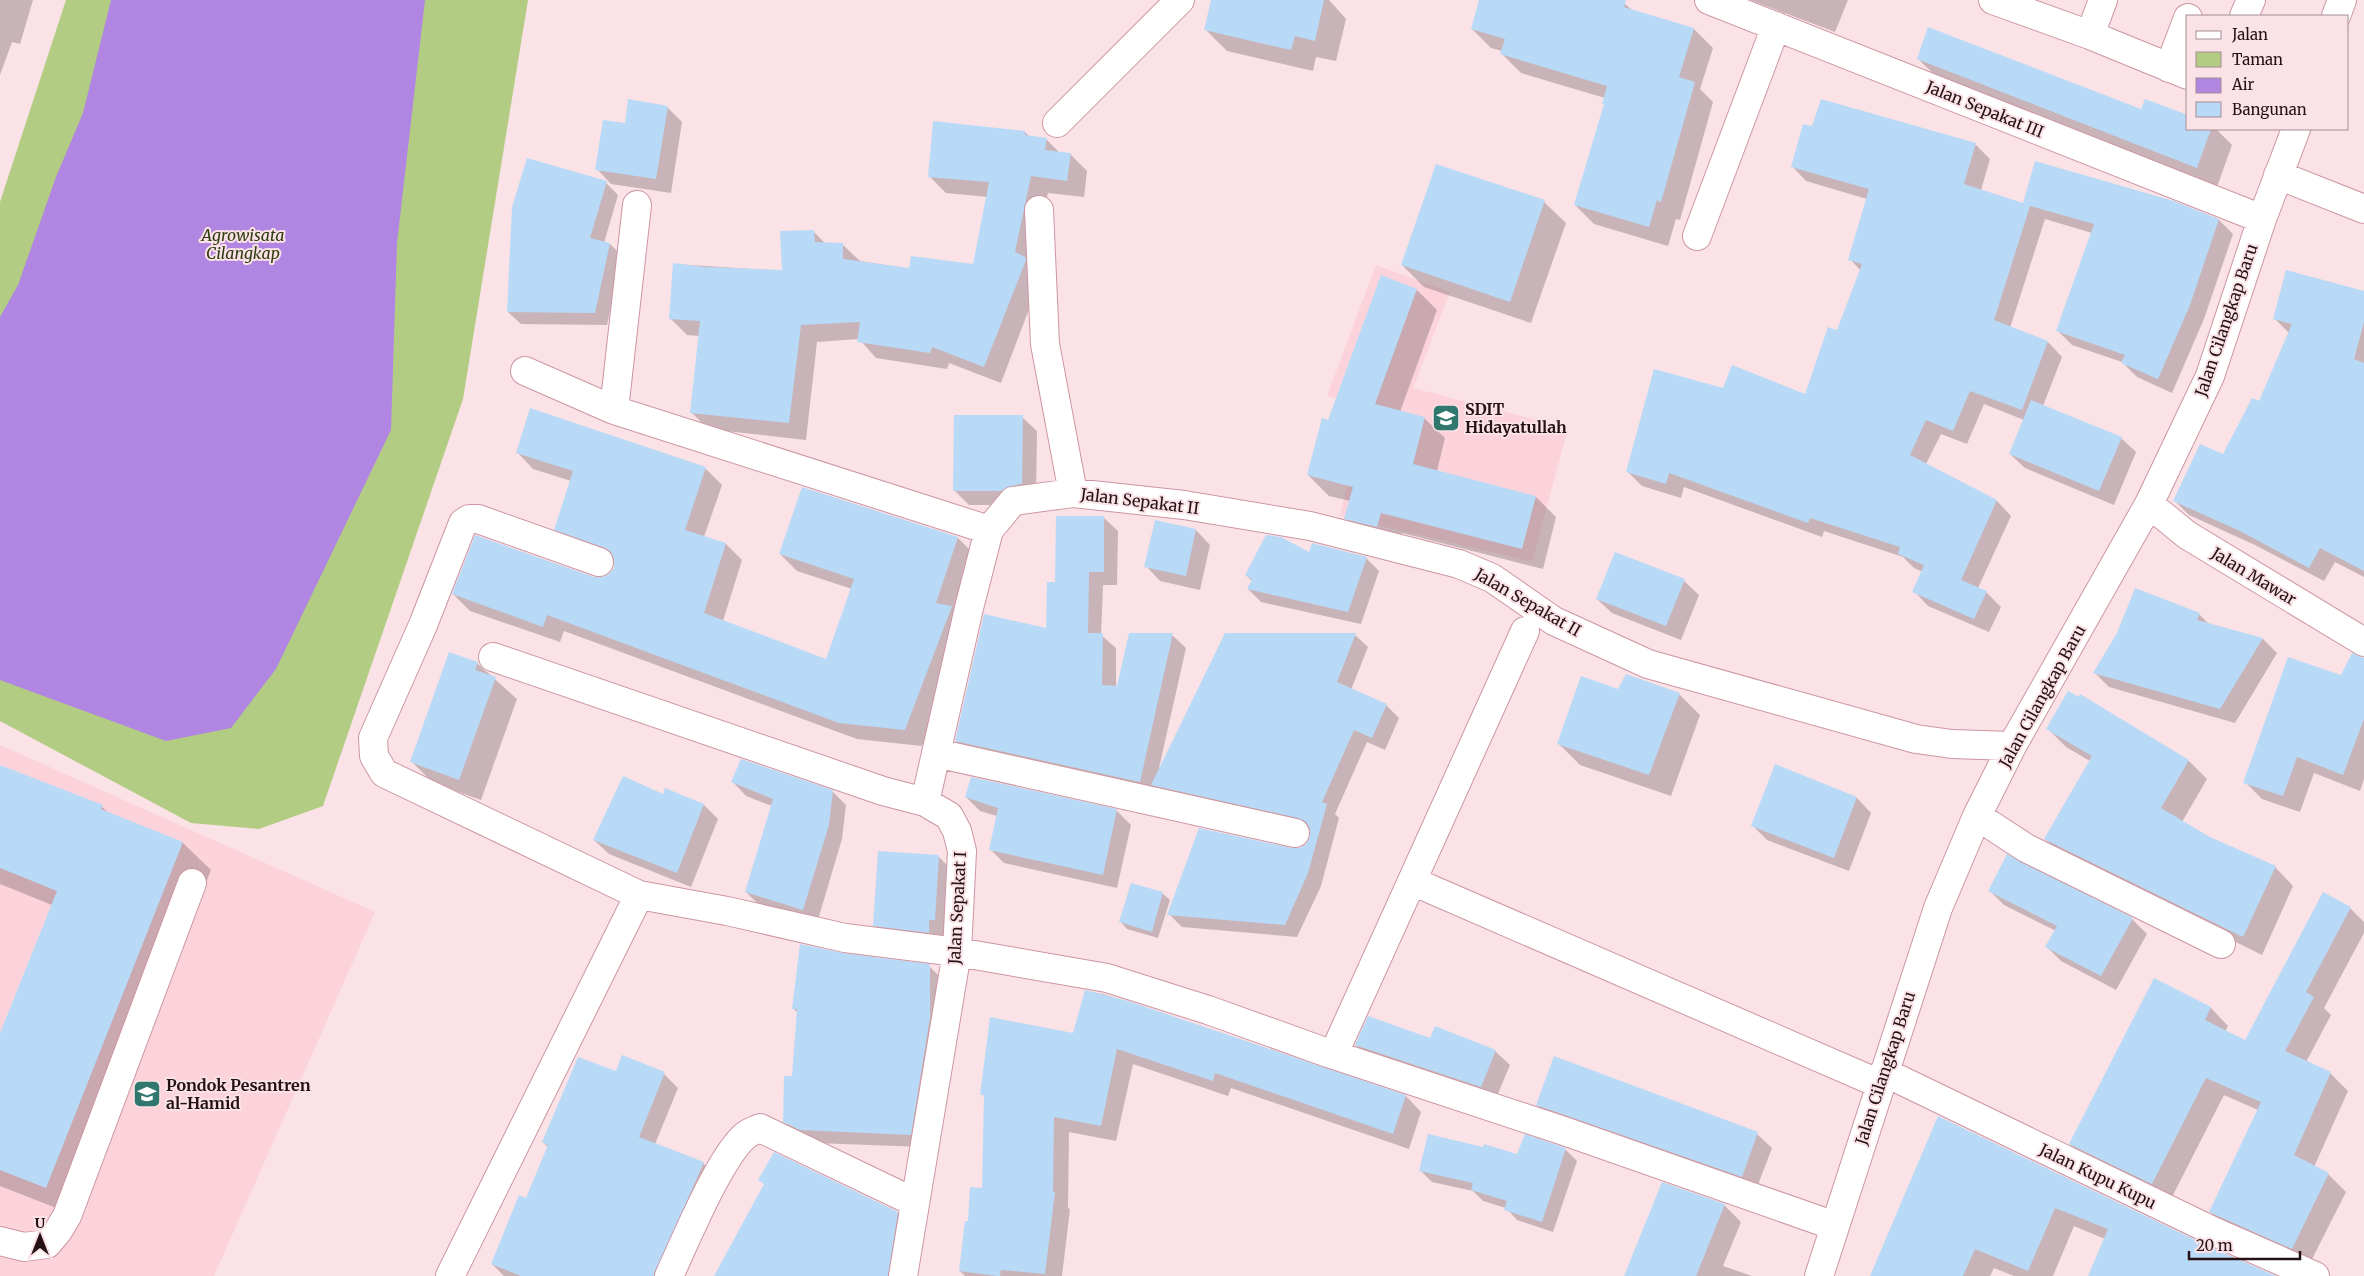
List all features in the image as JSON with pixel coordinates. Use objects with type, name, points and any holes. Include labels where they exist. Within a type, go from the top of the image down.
[{"type":"street","points":[[1057,123],[1180,0]]},
{"type":"street","name":"Jalan Sepakat III","points":[[1709,0],[2262,219]]},
{"type":"street","points":[[1993,0],[2029,6],[2090,35],[2178,72],[2186,28]]},
{"type":"street","points":[[2090,35],[2103,0]]},
{"type":"street","points":[[2189,15],[2195,0]]},
{"type":"street","points":[[2244,15],[2250,0]]},
{"type":"street","points":[[2336,15],[2342,0]]},
{"type":"street","points":[[1697,236],[1776,26]]},
{"type":"street","name":"Jalan Cilangkap Baru","points":[[1819,1276],[1938,908],[1977,816],[2012,746],[2149,504],[2210,376],[2262,219],[2296,130]]},
{"type":"street","points":[[2281,168],[2364,196]]},
{"type":"street","points":[[2281,168],[2364,209]]},
{"type":"street","points":[[614,410],[638,205]]},
{"type":"street","points":[[1039,210],[1045,344],[1073,493]]},
{"type":"street","points":[[525,371],[614,410],[989,530],[925,802]]},
{"type":"street","name":"Jalan Sepakat II","points":[[989,530],[1013,501],[1073,493],[1184,505],[1310,526],[1459,564],[1492,578],[1554,621],[1648,664],[1916,739],[1952,744],[2012,746]]},
{"type":"street","name":"Jalan Mawar","points":[[2149,504],[2187,535],[2364,642]]},
{"type":"street","points":[[600,562],[478,520],[469,519],[463,522],[423,625],[373,738],[374,756],[384,773],[639,895],[727,911],[844,938],[957,952],[1117,981],[1208,1010],[1328,1054],[1564,1131],[1835,1226]]},
{"type":"street","points":[[1340,1040],[1525,631]]},
{"type":"street","name":"Jalan Sepakat I","points":[[493,657],[882,791],[925,802],[949,816],[957,831],[962,851],[957,952],[914,1202],[907,1275]]},
{"type":"street","points":[[936,753],[1296,833]]},
{"type":"street","points":[[1977,816],[2026,848],[2221,944]]},
{"type":"street","name":"Jalan Kupu Kupu","points":[[1412,881],[1882,1078],[2206,1228],[2315,1276]]},
{"type":"street","points":[[0,1241],[24,1247],[47,1244],[67,1216],[192,883]]},
{"type":"street","points":[[450,1276],[639,895]]},
{"type":"street","points":[[669,1276],[732,1150],[746,1135],[760,1128],[914,1202]]},
{"type":"shaded area","name":"SDIT Hidayatullah","points":[[1376,265],[1450,292],[1413,388],[1568,428],[1532,562],[1340,516],[1366,408],[1327,396]]},
{"type":"shaded area","name":"Pondok Pesantren al-Hamid","points":[[0,745],[375,912],[214,1276],[0,1276]]},
{"type":"green space","name":"Agrowisata Cilangkap","points":[[66,0],[528,0],[463,399],[323,806],[259,829],[191,823],[0,721],[0,202]]},
{"type":"water","name":"Agrowisata Cilangkap","points":[[111,0],[425,0],[397,243],[391,430],[276,669],[231,728],[166,741],[0,680],[0,317],[18,285],[56,177],[83,113]]},
{"type":"building","points":[[1211,0],[1324,0],[1315,41],[1295,36],[1291,50],[1204,30]]},
{"type":"building","points":[[1479,0],[1626,0],[1624,7],[1694,28],[1679,77],[1695,82],[1661,202],[1657,200],[1649,227],[1574,205],[1604,104],[1602,104],[1607,86],[1500,54],[1505,39],[1471,29]]},
{"type":"building","points":[[1928,27],[2141,109],[2145,99],[2186,114],[2186,130],[2211,130],[2197,168],[1917,59]]},
{"type":"building","points":[[628,99],[668,106],[656,179],[595,170],[603,120],[625,123]]},
{"type":"building","points":[[1821,99],[1976,143],[1964,184],[2023,203],[2035,161],[2174,201],[2219,219],[2190,305],[2158,379],[2121,363],[2125,355],[2056,331],[2094,224],[2030,206],[1994,320],[2048,341],[2022,410],[1970,391],[1953,431],[1926,420],[1910,455],[1997,500],[1961,580],[1987,591],[1974,619],[1912,592],[1924,565],[1898,554],[1900,547],[1810,518],[1808,523],[1669,473],[1666,484],[1626,472],[1654,369],[1723,388],[1732,365],[1805,394],[1828,327],[1837,330],[1862,264],[1848,260],[1869,189],[1791,167],[1803,124],[1812,126]]},
{"type":"building","points":[[933,121],[1025,131],[1025,135],[1047,138],[1045,150],[1071,153],[1067,181],[1031,176],[1015,252],[1025,257],[1026,260],[984,367],[932,347],[930,353],[857,342],[860,322],[801,325],[789,423],[690,413],[700,321],[669,319],[673,263],[705,267],[782,270],[780,231],[814,230],[815,242],[843,243],[843,259],[909,268],[911,256],[973,264],[989,182],[928,177]]},
{"type":"building","points":[[527,158],[607,181],[590,238],[610,243],[595,313],[507,312],[512,207]]},
{"type":"building","points":[[1436,164],[1545,200],[1510,302],[1401,265]]},
{"type":"building","points":[[2286,270],[2364,291],[2364,322],[2354,359],[2364,363],[2364,571],[2320,548],[2309,568],[2240,531],[2173,501],[2200,444],[2223,454],[2252,398],[2259,401],[2292,324],[2273,319]]},
{"type":"building","points":[[1381,275],[1417,289],[1375,404],[1425,417],[1413,464],[1536,496],[1522,549],[1381,513],[1377,527],[1344,519],[1353,487],[1307,475],[1322,418],[1328,420]]},
{"type":"building","points":[[2031,400],[2122,437],[2099,491],[2009,454]]},
{"type":"building","points":[[530,408],[706,467],[685,530],[726,543],[704,613],[826,659],[854,579],[779,554],[802,487],[958,537],[936,603],[952,606],[905,730],[839,723],[547,615],[543,627],[452,594],[475,535],[594,577],[602,577],[609,574],[614,568],[614,559],[611,552],[605,548],[554,530],[573,471],[516,453]]},
{"type":"building","points":[[954,415],[1023,415],[1022,484],[1011,486],[1001,491],[953,491]]},
{"type":"building","points":[[1056,516],[1104,516],[1104,572],[1089,572],[1088,633],[1103,633],[1102,685],[1117,686],[1129,633],[1173,633],[1140,782],[955,741],[984,614],[1046,628],[1047,582],[1055,582]]},
{"type":"building","points":[[1155,520],[1196,529],[1186,576],[1144,567]]},
{"type":"building","points":[[1266,535],[1281,537],[1309,552],[1312,543],[1367,557],[1348,612],[1247,589],[1252,579],[1245,575]]},
{"type":"building","points":[[1615,552],[1685,579],[1666,626],[1596,599]]},
{"type":"building","points":[[2135,588],[2200,613],[2197,620],[2263,638],[2220,709],[2093,673],[2117,633]]},
{"type":"building","points":[[1225,633],[1356,633],[1337,682],[1387,704],[1372,738],[1354,730],[1322,802],[1327,804],[1308,873],[1285,925],[1167,915],[1199,828],[1292,848],[1300,848],[1306,844],[1310,836],[1310,828],[1306,822],[1298,818],[1151,785]]},
{"type":"building","points":[[449,652],[478,662],[475,670],[496,677],[459,780],[410,762]]},
{"type":"building","points":[[2352,653],[2364,658],[2364,719],[2343,775],[2297,757],[2283,796],[2243,783],[2288,657],[2341,675]]},
{"type":"building","points":[[1626,674],[1680,693],[1649,775],[1557,744],[1581,676],[1618,689]]},
{"type":"building","points":[[2068,691],[2079,697],[2080,694],[2189,760],[2161,808],[2210,837],[2276,866],[2243,937],[2044,839],[2092,756],[2046,729]]},
{"type":"building","points":[[741,759],[833,790],[829,825],[803,910],[745,892],[773,799],[731,782]]},
{"type":"building","points":[[1775,764],[1857,797],[1834,858],[1751,826]]},
{"type":"building","points":[[0,765],[103,805],[101,809],[183,842],[46,1188],[0,1170],[0,1033],[57,891],[0,868]]},
{"type":"building","points":[[623,776],[663,794],[665,788],[704,804],[677,873],[593,840]]},
{"type":"building","points":[[971,777],[1117,809],[1103,875],[989,850],[998,808],[965,797]]},
{"type":"building","points":[[878,851],[939,855],[935,920],[929,920],[929,933],[873,926]]},
{"type":"building","points":[[2007,854],[2133,918],[2101,976],[2045,947],[2057,926],[1988,891]]},
{"type":"building","points":[[1131,883],[1163,892],[1152,932],[1119,922]]},
{"type":"building","points":[[2323,892],[2351,907],[2306,992],[2314,997],[2285,1051],[2331,1072],[2294,1155],[2329,1173],[2292,1249],[2209,1212],[2261,1102],[2206,1078],[2152,1184],[2069,1144],[2154,978],[2211,1007],[2205,1020],[2245,1040]]},
{"type":"building","points":[[800,944],[843,953],[930,964],[930,1017],[911,1135],[800,1130],[783,1122],[784,1076],[792,1076],[797,1009],[792,1009]]},
{"type":"building","points":[[1085,990],[1128,1001],[1406,1095],[1393,1134],[1215,1073],[1213,1081],[1117,1049],[1101,1126],[1054,1117],[1053,1192],[1055,1192],[1045,1274],[1001,1270],[1000,1276],[997,1276],[959,1271],[965,1221],[968,1221],[970,1187],[982,1188],[984,1095],[980,1095],[990,1017],[1073,1033]]},
{"type":"building","points":[[1368,1016],[1430,1038],[1435,1026],[1496,1050],[1481,1087],[1355,1045]]},
{"type":"building","points":[[622,1055],[665,1072],[639,1137],[704,1162],[654,1276],[521,1276],[491,1264],[519,1195],[526,1198],[548,1145],[542,1142],[578,1057],[616,1071]]},
{"type":"building","points":[[1554,1056],[1758,1132],[1742,1177],[1536,1105]]},
{"type":"building","points":[[1938,1116],[2208,1246],[2276,1276],[2088,1276],[2108,1229],[2055,1208],[2028,1271],[1975,1249],[1963,1276],[1870,1276]]},
{"type":"building","points":[[1428,1134],[1483,1147],[1484,1144],[1517,1154],[1525,1134],[1566,1148],[1542,1222],[1504,1210],[1507,1201],[1471,1190],[1473,1183],[1419,1171]]},
{"type":"building","points":[[774,1152],[898,1212],[888,1276],[714,1276],[764,1184],[758,1180]]},
{"type":"building","points":[[1662,1182],[1725,1204],[1696,1276],[1624,1276]]},
{"type":"place","name":"SDIT Hidayatullah","points":[[1446,418]]},
{"type":"place","name":"Pondok Pesantren al-Hamid","points":[[147,1094]]}]
